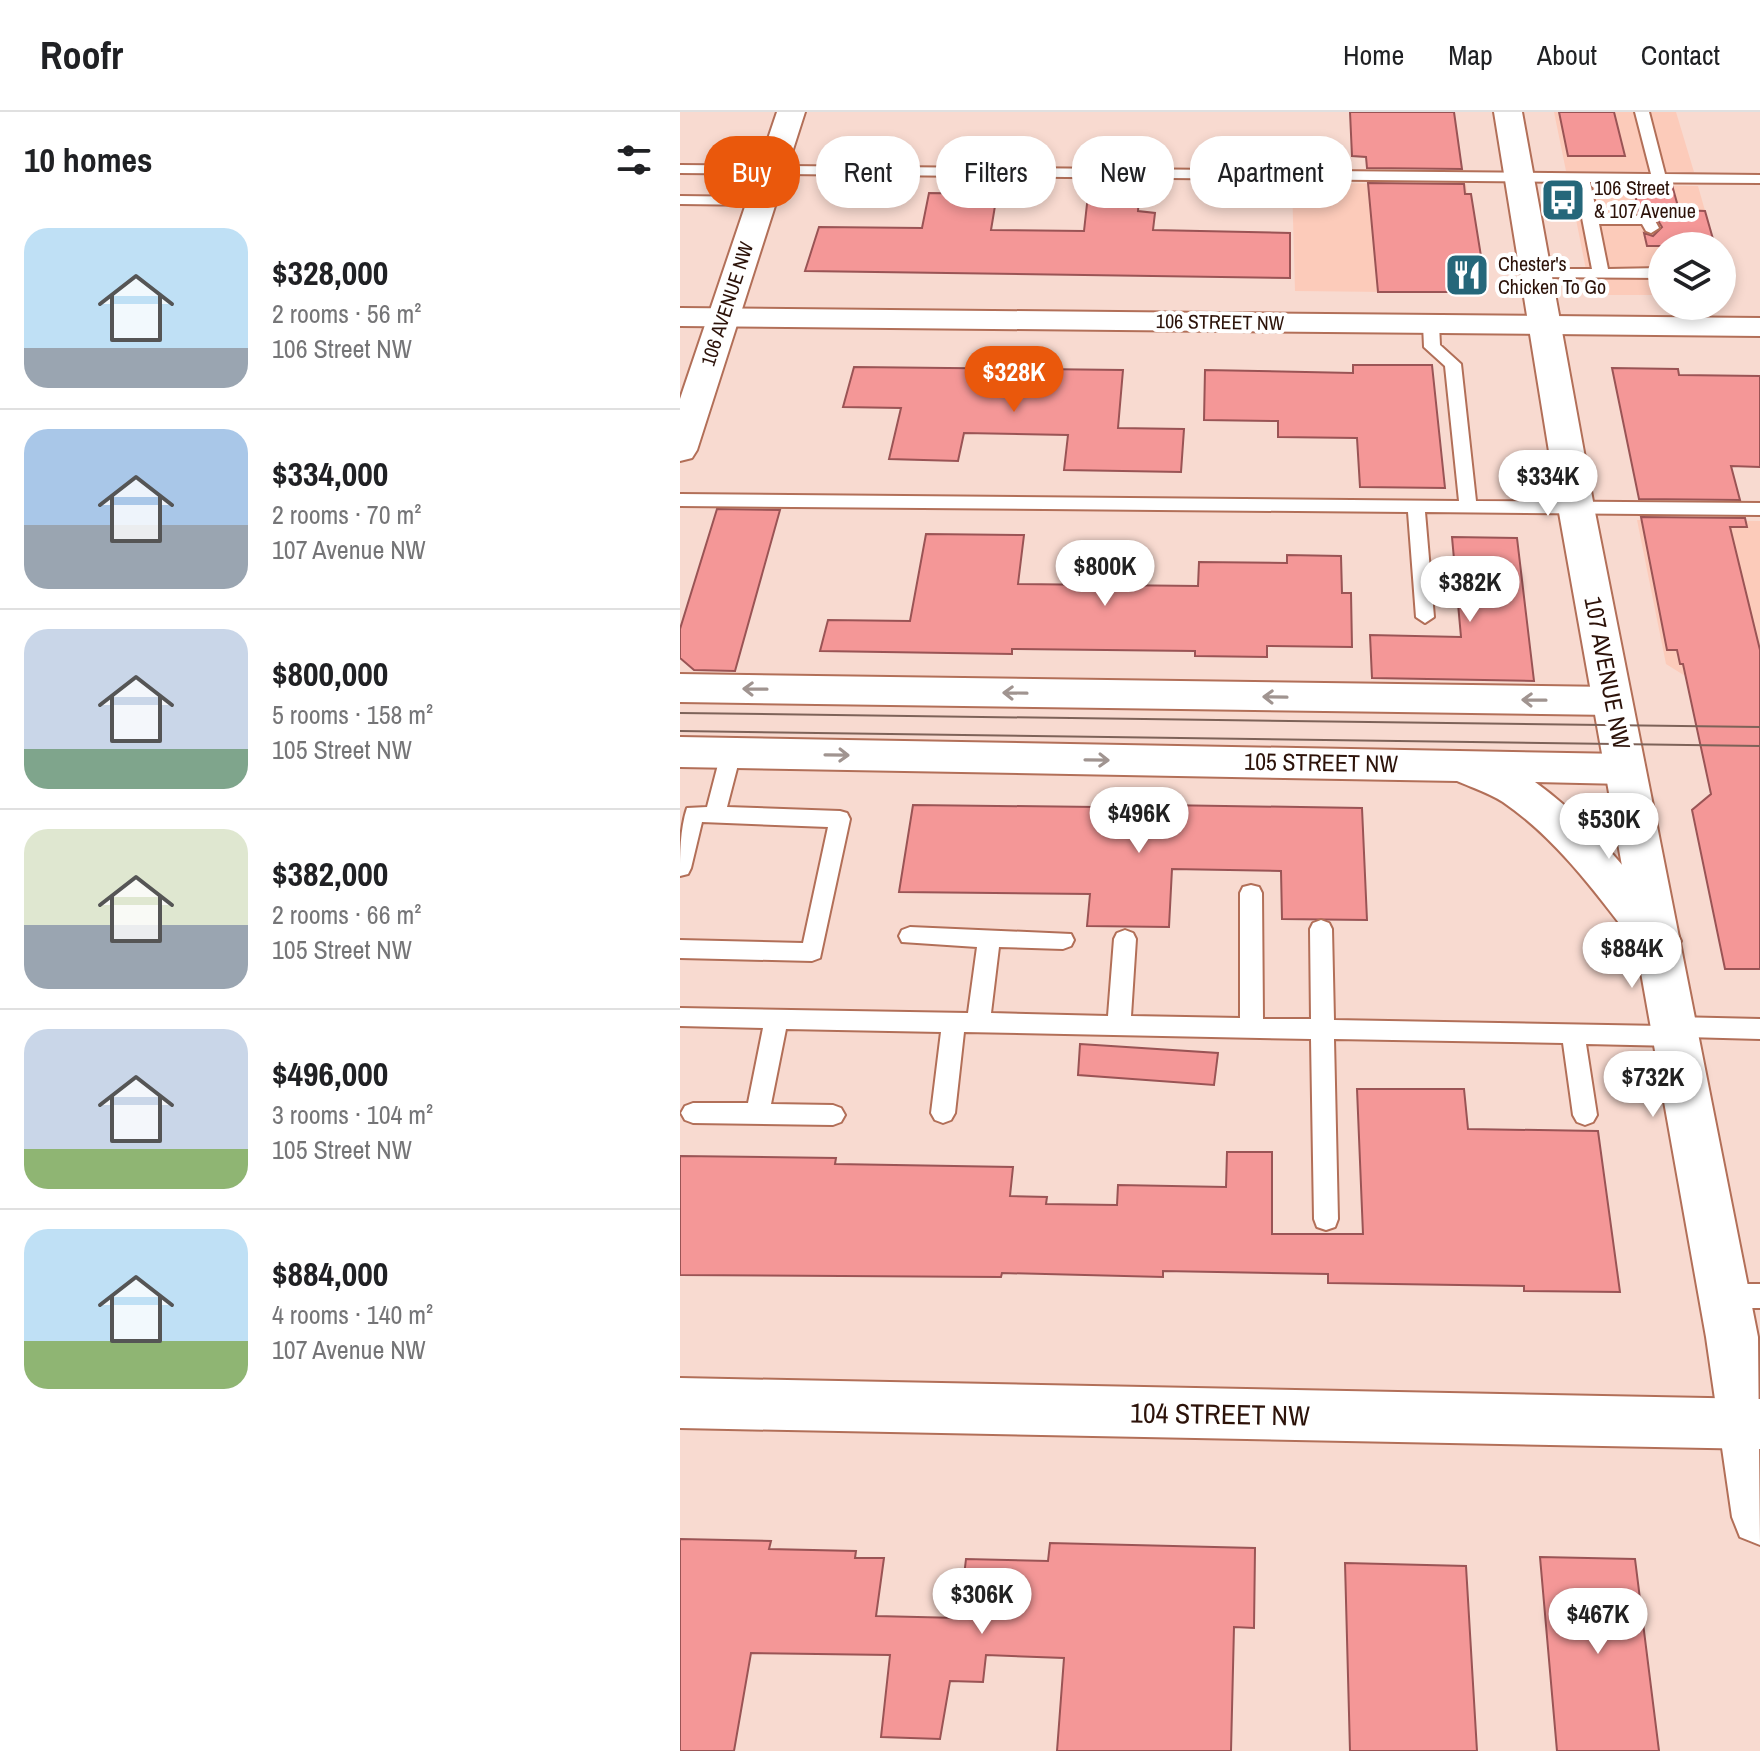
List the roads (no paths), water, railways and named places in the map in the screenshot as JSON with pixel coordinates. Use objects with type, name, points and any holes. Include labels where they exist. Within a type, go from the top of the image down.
[{"type":"street","name":"106 AVENUE NW","points":[[783,136],[791,112]]},
{"type":"street","name":"107 AVENUE NW","points":[[1508,112],[1576,507],[1674,1032],[1742,1296],[1760,1517]]},
{"type":"street","name":"106 AVENUE NW","points":[[680,450],[759,208]]},
{"type":"street","name":"106 STREET NW","points":[[680,317],[1546,325],[1648,319]]},
{"type":"street","name":"106 STREET NW","points":[[1714,320],[1760,327]]},
{"type":"street","points":[[680,688],[1612,701]]},
{"type":"street","name":"105 STREET NW","points":[[680,752],[1625,769]]},
{"type":"street","points":[[1462,766],[1516,790],[1550,817],[1584,850],[1659,941]]},
{"type":"street","name":"104 STREET NW","points":[[680,1403],[1753,1424]]},
{"type":"lane","points":[[1642,112],[1659,178]]},
{"type":"lane","points":[[680,169],[704,169]]},
{"type":"lane","points":[[800,170],[1760,179]]},
{"type":"lane","points":[[1582,178],[1601,274]]},
{"type":"lane","points":[[680,200],[704,200]]},
{"type":"lane","points":[[1590,219],[1619,224],[1648,220],[1651,228]]},
{"type":"lane","points":[[1628,255],[1632,274]]},
{"type":"lane","points":[[1536,274],[1648,273]]},
{"type":"lane","points":[[1431,324],[1432,347],[1453,364],[1468,506]]},
{"type":"lane","points":[[680,500],[1760,509]]},
{"type":"lane","points":[[1416,506],[1425,617]]},
{"type":"lane","points":[[715,815],[731,753]]},
{"type":"lane","points":[[680,868],[694,814],[840,819],[812,952],[680,949]]},
{"type":"lane","points":[[1251,893],[1252,1028]]},
{"type":"lane","points":[[1321,929],[1326,1219]]},
{"type":"lane","points":[[910,936],[1063,940]]},
{"type":"lane","points":[[978,1022],[989,938]]},
{"type":"lane","points":[[1119,1025],[1125,939]]},
{"type":"lane","points":[[680,1017],[1573,1033],[1760,1029]]},
{"type":"lane","points":[[757,1115],[777,1018]]},
{"type":"lane","points":[[943,1113],[954,1021]]},
{"type":"lane","points":[[1573,1033],[1585,1115]]},
{"type":"lane","points":[[693,1113],[833,1115]]},
{"type":"tram line","points":[[680,713],[1760,727]]},
{"type":"tram line","points":[[680,731],[1760,746]]},
{"type":"place","name":"106 Street & 107 Avenue","points":[[1563,200]]},
{"type":"place","name":"Chester's Chicken To Go","points":[[1467,275]]}]
